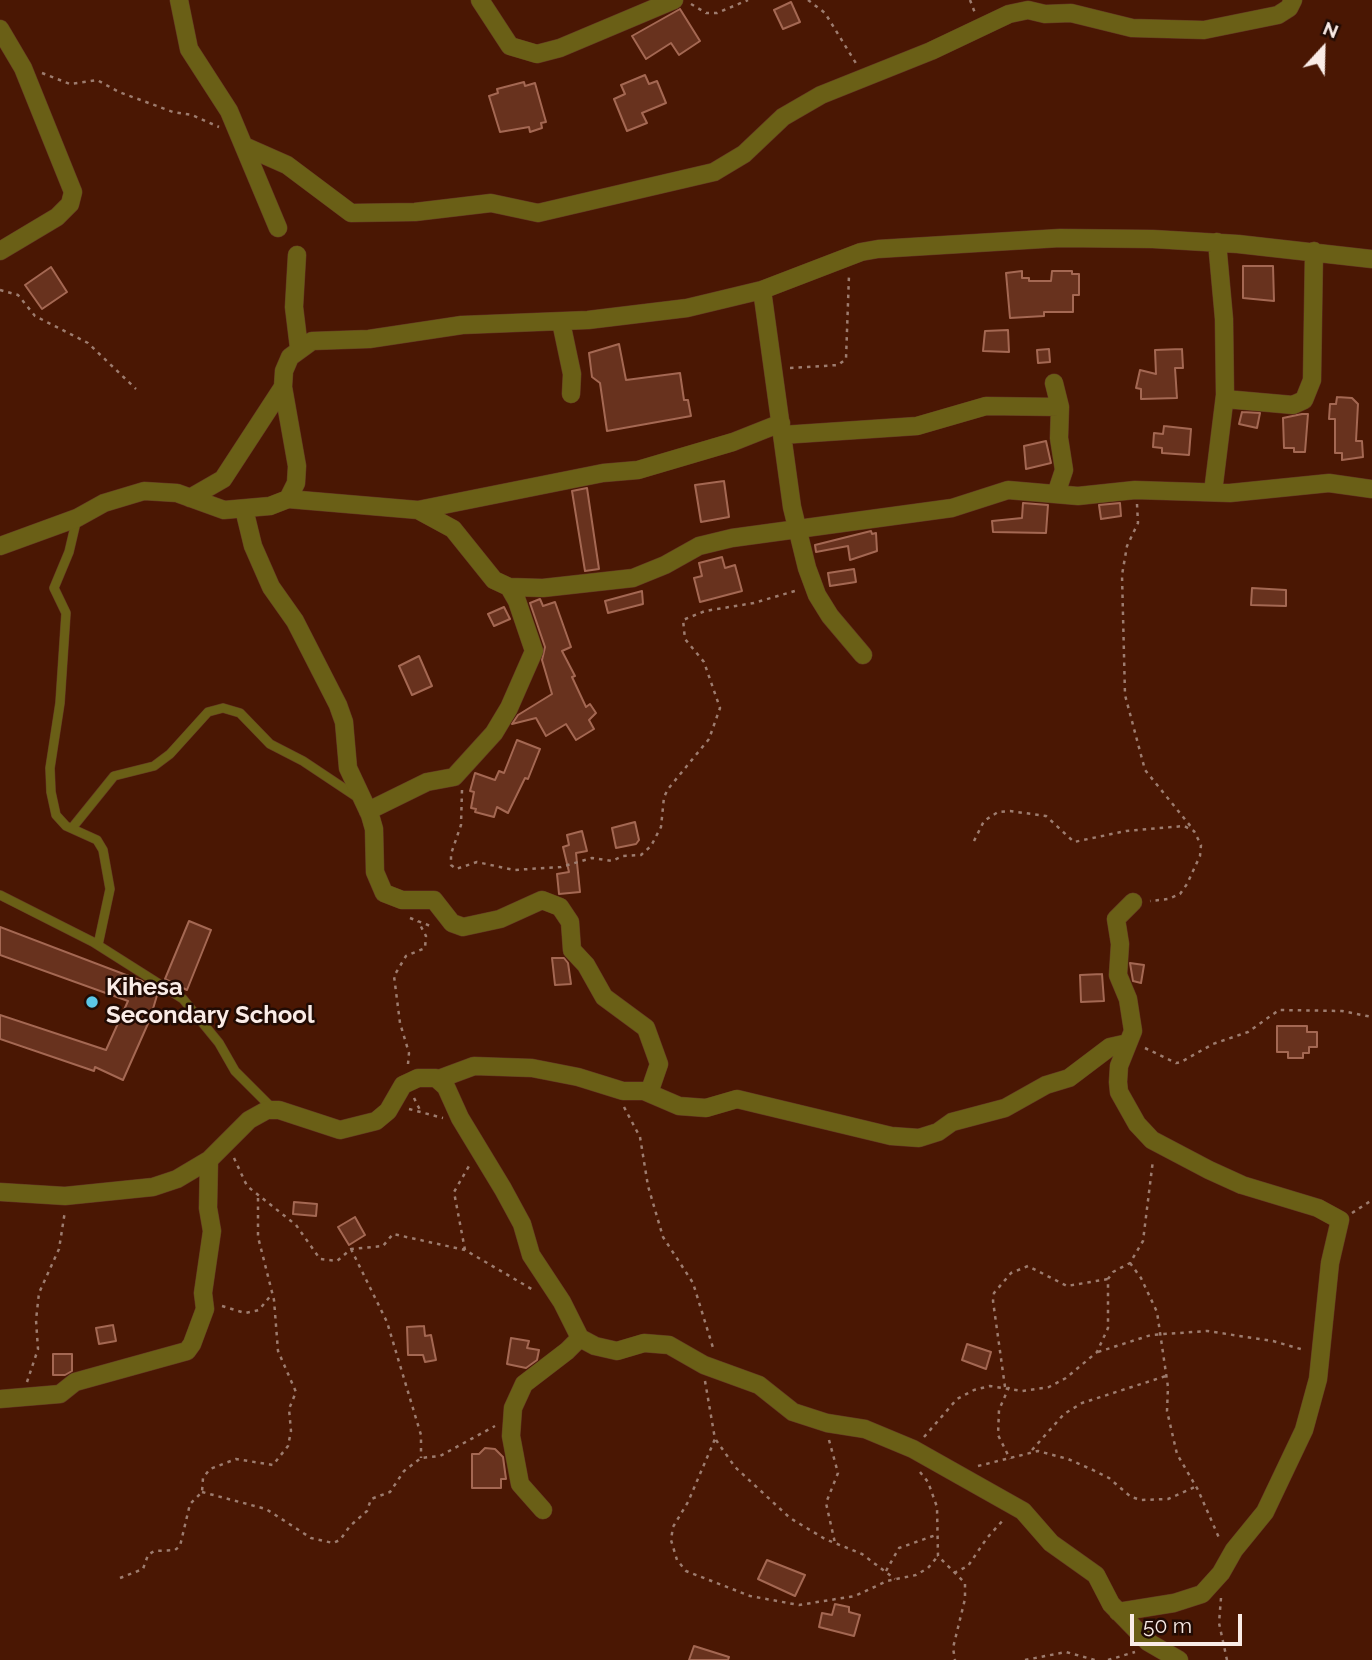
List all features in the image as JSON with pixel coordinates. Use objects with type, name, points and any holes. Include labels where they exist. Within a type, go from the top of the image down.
[{"type":"street","points":[[179,0],[189,49],[218,92],[243,142],[278,228]]},
{"type":"street","points":[[480,0],[510,46],[537,54],[560,48],[674,0]]},
{"type":"street","points":[[243,142],[287,165],[346,211],[354,213],[415,212],[491,204],[538,213],[713,172],[744,154],[783,117],[842,84],[931,51],[1018,11],[1071,13],[1132,28],[1204,30],[1278,15],[1289,8],[1293,0]]},
{"type":"street","points":[[0,29],[23,68],[73,192],[73,200],[57,216],[0,251]]},
{"type":"street","points":[[288,499],[296,483],[297,466],[283,387],[284,372],[290,357],[312,341],[369,339],[422,329],[561,322],[687,308],[762,290],[848,257],[878,249],[1060,238],[1217,242],[1314,251],[1372,260]]},
{"type":"street","points":[[1213,492],[1225,400],[1224,319],[1217,242]]},
{"type":"street","points":[[1225,400],[1293,405],[1304,400],[1312,380],[1314,251]]},
{"type":"street","points":[[297,255],[295,307],[299,348]]},
{"type":"street","points":[[762,290],[796,528],[813,585],[830,616],[863,655]]},
{"type":"street","points":[[561,322],[572,374],[571,394]]},
{"type":"street","points":[[1054,383],[1060,407],[1059,438],[1063,478],[1056,494]]},
{"type":"street","points":[[190,498],[223,479],[283,387]]},
{"type":"street","points":[[0,546],[77,518],[104,503],[144,491],[159,490],[224,510],[271,506],[288,499],[418,510],[603,473],[638,470],[782,430],[917,426],[986,406],[1060,407]]},
{"type":"street","points":[[418,510],[453,530],[494,580],[509,587],[586,585],[633,578],[711,542],[952,508],[1008,490],[1078,496],[1135,490],[1213,492],[1329,483],[1372,489]]},
{"type":"street","points":[[244,509],[253,546],[271,587],[295,621],[338,705],[344,722],[348,768],[374,829],[375,872],[378,884],[387,894],[402,900],[432,900],[452,923],[463,927],[500,919],[542,900],[553,903],[567,913],[574,953],[586,965],[608,1001],[646,1028],[659,1064],[649,1093]]},
{"type":"street","points":[[365,806],[427,782],[454,777],[494,733],[509,708],[534,651],[517,601],[509,587]]},
{"type":"street","points":[[1118,1612],[1174,1603],[1202,1594],[1265,1512],[1304,1430],[1318,1379],[1330,1263],[1340,1220],[1272,1192],[1242,1185],[1152,1140],[1137,1124],[1119,1092],[1119,1066],[1131,1037],[1128,999],[1118,975],[1120,944],[1116,919],[1133,902]]},
{"type":"street","points":[[0,1192],[71,1196],[153,1187],[177,1179],[209,1160],[229,1143],[249,1120],[273,1109],[340,1130],[376,1121],[388,1111],[403,1085],[426,1077],[439,1079],[474,1066],[532,1068],[578,1077],[612,1088],[649,1093],[679,1106],[706,1108],[737,1099],[891,1136],[919,1138],[966,1118],[1005,1108],[1046,1085],[1069,1078],[1110,1047],[1131,1037]]},
{"type":"street","points":[[439,1079],[517,1214],[531,1255],[580,1338],[595,1346],[617,1350],[644,1343],[662,1343],[675,1347],[704,1365],[759,1385],[793,1412],[827,1423],[865,1429],[908,1447],[1023,1511],[1051,1543],[1096,1575],[1118,1612],[1155,1648],[1180,1660]]},
{"type":"street","points":[[0,1399],[61,1394],[75,1382],[187,1351],[205,1309],[203,1293],[212,1231],[208,1208],[209,1160]]},
{"type":"street","points":[[543,1510],[520,1485],[511,1436],[513,1416],[524,1384],[567,1352],[580,1338]]},
{"type":"lane","points":[[77,518],[69,552],[54,588],[66,613],[57,732],[50,768],[56,816],[101,846],[109,876],[108,905],[98,946]]},
{"type":"lane","points":[[72,828],[114,776],[154,765],[170,754],[208,712],[223,708],[240,713],[271,744],[303,761],[365,806]]},
{"type":"lane","points":[[0,895],[98,946],[183,999],[219,1043],[235,1071],[252,1092],[273,1109]]},
{"type":"path","points":[[687,0],[706,13],[717,13],[748,0]]},
{"type":"path","points":[[808,0],[825,13],[865,76]]},
{"type":"path","points":[[23,68],[31,68],[70,84],[80,85],[97,80],[119,92],[173,112],[192,115],[243,142]]},
{"type":"path","points":[[773,371],[844,362],[848,354],[845,327],[850,288],[848,257]]},
{"type":"path","points":[[0,290],[18,295],[36,316],[88,343],[136,388]]},
{"type":"path","points":[[1133,902],[1168,899],[1180,894],[1200,856],[1201,845],[1194,831],[1145,770],[1125,695],[1122,575],[1127,545],[1138,523],[1135,490]]},
{"type":"path","points":[[454,777],[461,780],[462,786],[461,825],[451,854],[451,864],[456,869],[482,862],[508,870],[561,867],[583,859],[612,861],[624,856],[641,855],[652,846],[661,827],[664,797],[668,789],[709,738],[720,708],[704,662],[685,639],[683,620],[705,611],[754,603],[813,585]]},
{"type":"path","points":[[974,841],[984,821],[999,812],[1010,811],[1046,816],[1074,842],[1106,833],[1184,826],[1194,831]]},
{"type":"path","points":[[407,917],[437,928]]},
{"type":"path","points":[[410,1083],[409,1053],[400,1023],[394,976],[406,956],[425,948],[426,936],[418,920]]},
{"type":"path","points":[[1131,1037],[1140,1045],[1176,1063],[1191,1058],[1213,1044],[1248,1032],[1279,1010],[1342,1011],[1372,1017]]},
{"type":"path","points":[[612,1088],[640,1137],[648,1186],[663,1237],[693,1283],[722,1373]]},
{"type":"path","points":[[388,1111],[413,1110],[440,1118],[460,1118]]},
{"type":"path","points":[[1097,1352],[1108,1328],[1108,1279],[1113,1272],[1130,1263],[1144,1236],[1144,1212],[1153,1175],[1152,1140]]},
{"type":"path","points":[[465,1250],[454,1192],[466,1175],[475,1142]]},
{"type":"path","points":[[229,1143],[247,1186],[296,1226],[320,1259],[337,1261],[351,1249],[383,1246],[393,1234],[465,1250],[527,1288],[558,1298]]},
{"type":"path","points":[[34,1398],[27,1381],[38,1349],[36,1321],[39,1293],[60,1249],[65,1209],[71,1196]]},
{"type":"path","points":[[120,1578],[144,1570],[148,1555],[154,1551],[175,1550],[180,1546],[190,1504],[202,1492],[203,1478],[210,1469],[236,1459],[273,1465],[288,1446],[291,1431],[289,1409],[296,1392],[278,1351],[272,1294],[258,1237],[258,1197]]},
{"type":"path","points":[[1340,1220],[1372,1200]]},
{"type":"path","points":[[351,1249],[387,1322],[421,1435],[421,1458]]},
{"type":"path","points":[[1130,1263],[1151,1296],[1161,1334],[1171,1436],[1177,1454],[1196,1487],[1229,1561]]},
{"type":"path","points":[[1010,1459],[998,1435],[999,1410],[1007,1387],[994,1293],[1011,1273],[1028,1266],[1068,1286],[1108,1279]]},
{"type":"path","points":[[205,1309],[219,1306],[245,1313],[259,1311],[272,1294]]},
{"type":"path","points":[[908,1447],[924,1436],[957,1399],[983,1387],[1007,1387],[1022,1391],[1057,1384],[1097,1352],[1161,1334],[1207,1331],[1320,1354]]},
{"type":"path","points":[[704,1365],[715,1439],[735,1467],[790,1518],[835,1543],[862,1554],[895,1579]]},
{"type":"path","points":[[954,1472],[1010,1459],[1031,1451],[1064,1415],[1082,1403],[1166,1376]]},
{"type":"path","points":[[202,1492],[266,1509],[311,1538],[333,1543],[340,1540],[367,1511],[371,1499],[390,1492],[404,1471],[421,1458],[446,1453],[513,1416]]},
{"type":"path","points":[[827,1423],[831,1455],[838,1473],[826,1503],[826,1514],[835,1543]]},
{"type":"path","points":[[715,1439],[688,1503],[673,1527],[672,1550],[686,1571],[750,1596],[799,1605],[855,1596],[895,1579],[922,1572],[938,1556]]},
{"type":"path","points":[[1031,1451],[1068,1458],[1109,1478],[1122,1491],[1141,1500],[1168,1499],[1196,1487]]},
{"type":"path","points":[[915,1466],[928,1482],[934,1497],[938,1556],[961,1577],[965,1589],[962,1616],[955,1631],[955,1660]]},
{"type":"path","points":[[954,1573],[968,1566],[986,1538],[1015,1508]]},
{"type":"path","points":[[886,1571],[899,1548],[936,1535]]},
{"type":"path","points":[[1221,1597],[1220,1631],[1227,1660]]},
{"type":"path","points":[[1108,1660],[1155,1648]]},
{"type":"path","points":[[1026,1660],[1066,1652],[1095,1660]]},
{"type":"building","points":[[791,2],[800,22],[783,29],[774,10]]},
{"type":"building","points":[[680,9],[700,41],[679,55],[671,43],[646,59],[632,36]]},
{"type":"building","points":[[645,75],[649,84],[657,81],[666,103],[642,113],[647,123],[627,131],[614,99],[625,94],[621,85]]},
{"type":"building","points":[[524,82],[525,86],[535,83],[546,122],[541,123],[542,128],[530,132],[529,127],[500,132],[489,96],[498,93],[497,89]]},
{"type":"building","points":[[1243,266],[1273,266],[1274,301],[1243,298]]},
{"type":"building","points":[[51,267],[67,292],[42,309],[25,285]]},
{"type":"building","points":[[1022,271],[1022,278],[1029,278],[1029,281],[1051,281],[1052,271],[1072,271],[1072,274],[1079,274],[1079,295],[1073,295],[1073,312],[1044,312],[1044,316],[1010,318],[1006,273]]},
{"type":"building","points":[[1008,330],[1009,352],[983,351],[985,331]]},
{"type":"building","points":[[619,344],[626,380],[680,373],[684,400],[688,400],[691,416],[607,431],[600,383],[592,377],[589,353]]},
{"type":"building","points":[[1049,349],[1050,362],[1038,363],[1037,350]]},
{"type":"building","points":[[1182,349],[1183,368],[1175,368],[1177,398],[1141,399],[1141,389],[1136,388],[1140,370],[1156,374],[1155,350]]},
{"type":"building","points":[[1337,397],[1352,398],[1358,404],[1356,441],[1362,441],[1363,457],[1342,460],[1342,453],[1335,453],[1335,419],[1329,419],[1330,404],[1336,404]]},
{"type":"building","points":[[1242,412],[1260,413],[1257,428],[1239,424]]},
{"type":"building","points":[[1308,414],[1305,452],[1294,452],[1294,448],[1284,448],[1283,418]]},
{"type":"building","points":[[1164,426],[1191,429],[1189,455],[1162,453],[1162,448],[1153,447],[1154,433],[1163,434]]},
{"type":"building","points":[[1046,441],[1051,463],[1026,469],[1024,446]]},
{"type":"building","points":[[724,481],[729,517],[701,522],[695,485]]},
{"type":"building","points":[[587,488],[599,569],[585,571],[572,491]]},
{"type":"building","points":[[1023,503],[1048,505],[1046,533],[993,532],[992,521],[1022,518]]},
{"type":"building","points":[[1120,503],[1121,516],[1101,519],[1099,505]]},
{"type":"building","points":[[871,531],[872,534],[876,533],[877,551],[850,560],[848,546],[816,552],[815,545]]},
{"type":"building","points":[[722,557],[725,568],[735,565],[742,591],[700,602],[694,578],[702,576],[699,563]]},
{"type":"building","points":[[854,569],[856,582],[830,586],[828,573]]},
{"type":"building","points":[[1252,588],[1286,590],[1286,606],[1251,605]]},
{"type":"building","points":[[642,591],[643,604],[608,613],[605,601]]},
{"type":"building","points":[[540,599],[543,606],[555,602],[571,647],[562,651],[575,676],[572,677],[586,707],[590,704],[596,713],[589,720],[594,729],[576,740],[566,724],[546,736],[536,718],[512,724],[518,715],[552,694],[542,660],[545,647],[530,603]]},
{"type":"building","points":[[504,607],[510,619],[494,626],[488,614]]},
{"type":"building","points":[[419,656],[432,686],[412,695],[399,666]]},
{"type":"building","points":[[517,740],[540,749],[528,779],[525,778],[508,813],[497,807],[494,817],[475,812],[476,809],[471,808],[474,792],[470,791],[475,773],[495,780],[499,771],[504,773]]},
{"type":"building","points":[[635,822],[639,840],[636,844],[616,848],[612,828]]},
{"type":"building","points":[[582,831],[587,851],[576,853],[580,892],[559,894],[557,874],[569,872],[563,847],[569,845],[567,835]]},
{"type":"building","points":[[189,921],[211,930],[187,990],[165,979]]},
{"type":"building","points":[[0,927],[142,981],[158,992],[150,1019],[123,1080],[95,1067],[94,1071],[0,1039],[0,1015],[106,1050],[128,1001],[0,955]]},
{"type":"building","points":[[552,958],[564,958],[568,963],[571,984],[555,985]]},
{"type":"building","points":[[1130,963],[1144,965],[1141,983],[1133,981]]},
{"type":"building","points":[[1102,974],[1104,1001],[1081,1002],[1080,975]]},
{"type":"building","points":[[1277,1026],[1307,1026],[1307,1032],[1317,1032],[1317,1047],[1309,1047],[1309,1053],[1303,1053],[1303,1058],[1288,1058],[1288,1052],[1277,1052]]},
{"type":"building","points":[[294,1202],[317,1204],[316,1216],[293,1214]]},
{"type":"building","points":[[355,1217],[365,1235],[349,1245],[338,1227]]},
{"type":"building","points":[[113,1325],[116,1341],[99,1344],[96,1328]]},
{"type":"building","points":[[424,1326],[425,1336],[431,1335],[436,1360],[425,1362],[423,1355],[408,1355],[407,1327]]},
{"type":"building","points":[[511,1338],[529,1341],[527,1348],[539,1350],[537,1360],[526,1368],[507,1364]]},
{"type":"building","points":[[967,1344],[991,1352],[986,1369],[962,1360]]},
{"type":"building","points":[[53,1354],[72,1354],[72,1371],[65,1375],[53,1375]]},
{"type":"building","points":[[485,1448],[495,1449],[503,1457],[506,1479],[501,1479],[501,1488],[472,1488],[472,1454],[479,1454]]},
{"type":"building","points":[[767,1560],[805,1575],[795,1596],[758,1579]]},
{"type":"building","points":[[835,1604],[849,1607],[849,1612],[860,1615],[854,1636],[819,1627],[822,1613],[832,1615]]},
{"type":"building","points":[[694,1646],[729,1657],[728,1660],[689,1660]]},
{"type":"place","name":"Kihesa Secondary School","points":[[92,1002]]}]
